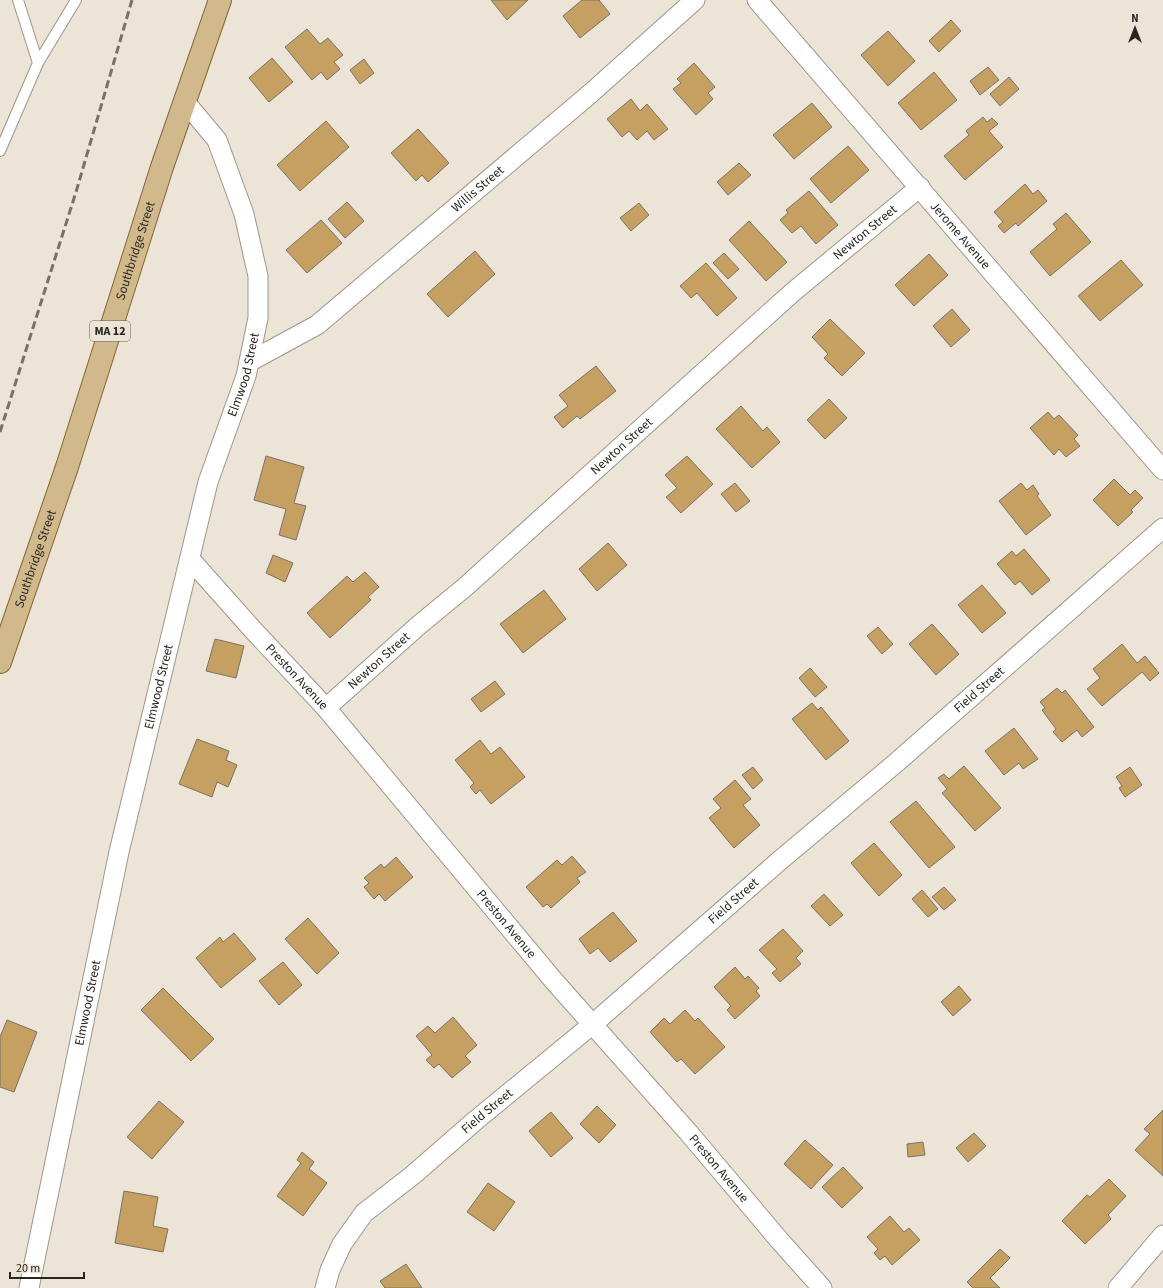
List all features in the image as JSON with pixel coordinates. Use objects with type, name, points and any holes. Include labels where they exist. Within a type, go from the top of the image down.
[{"type":"main road","name":"Southbridge Street","points":[[0,662],[67,467],[162,168],[186,103],[220,0]]},
{"type":"street","name":"Willis Street","points":[[249,362],[317,325],[591,93],[695,0]]},
{"type":"street","name":"Jerome Avenue","points":[[757,0],[920,187],[1074,369],[1163,470]]},
{"type":"street","name":"Elmwood Street","points":[[29,1288],[119,852],[208,482],[246,376],[258,318],[258,276],[244,214],[217,140],[186,103]]},
{"type":"street","name":"Newton Street","points":[[326,708],[419,625],[464,588],[793,292],[920,187]]},
{"type":"street","name":"Field Street","points":[[325,1288],[330,1270],[342,1244],[364,1213],[413,1175],[476,1120],[593,1024],[778,862],[897,762],[1163,528]]},
{"type":"street","name":"Preston Avenue","points":[[190,559],[254,631],[326,708],[554,980],[688,1132],[780,1241],[822,1288]]},
{"type":"street","points":[[1118,1288],[1163,1236]]},
{"type":"lane","points":[[18,0],[38,63]]},
{"type":"lane","points":[[2,146],[38,63],[76,0]]},
{"type":"building","points":[[491,0],[528,0],[507,20]]},
{"type":"building","points":[[582,0],[599,0],[610,14],[580,38],[563,16]]},
{"type":"building","points":[[951,20],[961,31],[939,52],[929,41]]},
{"type":"building","points":[[307,29],[320,44],[328,38],[343,55],[334,62],[340,69],[327,80],[321,72],[312,80],[285,47]]},
{"type":"building","points":[[888,31],[915,61],[888,86],[861,55]]},
{"type":"building","points":[[272,58],[293,82],[269,102],[249,78]]},
{"type":"building","points":[[364,59],[374,73],[360,84],[350,70]]},
{"type":"building","points":[[694,63],[715,87],[708,93],[713,99],[696,115],[673,89],[681,83],[677,79]]},
{"type":"building","points":[[988,67],[999,80],[980,95],[970,81]]},
{"type":"building","points":[[934,72],[957,100],[921,130],[898,103]]},
{"type":"building","points":[[1009,77],[1019,89],[1000,106],[990,94]]},
{"type":"building","points":[[631,99],[640,111],[647,104],[668,129],[654,140],[647,131],[637,140],[629,131],[622,137],[607,119]]},
{"type":"building","points":[[812,103],[832,127],[794,159],[773,135]]},
{"type":"building","points":[[983,117],[987,122],[992,118],[998,124],[989,131],[1003,147],[965,180],[944,156],[969,135],[966,131]]},
{"type":"building","points":[[326,121],[349,147],[300,191],[277,165]]},
{"type":"building","points":[[418,129],[449,163],[428,182],[422,175],[416,181],[391,153]]},
{"type":"building","points":[[848,146],[869,170],[831,203],[810,179]]},
{"type":"building","points":[[739,163],[751,175],[728,195],[717,182]]},
{"type":"building","points":[[1025,184],[1033,194],[1038,190],[1047,201],[1018,226],[1016,223],[1004,233],[998,226],[1003,222],[994,212]]},
{"type":"building","points":[[809,191],[838,225],[816,244],[801,226],[792,233],[780,220],[788,213],[786,210]]},
{"type":"building","points":[[347,202],[364,221],[345,238],[328,219]]},
{"type":"building","points":[[639,203],[649,215],[631,231],[620,218]]},
{"type":"building","points":[[1066,213],[1091,242],[1050,276],[1030,252],[1057,229],[1053,224]]},
{"type":"building","points":[[321,220],[342,243],[307,273],[286,250]]},
{"type":"building","points":[[749,221],[787,262],[766,281],[729,240]]},
{"type":"building","points":[[475,251],[495,274],[448,317],[427,294]]},
{"type":"building","points":[[724,253],[739,269],[728,279],[713,263]]},
{"type":"building","points":[[929,254],[948,275],[914,306],[895,285]]},
{"type":"building","points":[[1121,260],[1143,285],[1100,321],[1078,296]]},
{"type":"building","points":[[706,263],[737,298],[717,316],[697,293],[691,298],[680,286]]},
{"type":"building","points":[[952,309],[970,330],[951,347],[933,326]]},
{"type":"building","points":[[830,319],[865,353],[842,376],[824,358],[828,354],[812,337]]},
{"type":"building","points":[[596,366],[616,391],[580,419],[577,416],[563,428],[554,417],[568,406],[559,395]]},
{"type":"building","points":[[829,399],[847,418],[825,439],[807,420]]},
{"type":"building","points":[[741,406],[763,431],[767,427],[780,442],[752,468],[716,429]]},
{"type":"building","points":[[1048,412],[1054,419],[1059,415],[1078,435],[1074,439],[1080,446],[1066,457],[1059,449],[1054,455],[1030,428]]},
{"type":"building","points":[[266,456],[304,467],[294,503],[306,506],[296,540],[279,535],[286,509],[254,500]]},
{"type":"building","points":[[687,456],[713,484],[681,513],[666,497],[677,488],[665,475]]},
{"type":"building","points":[[1114,479],[1130,495],[1135,490],[1143,498],[1131,510],[1133,512],[1118,526],[1093,500]]},
{"type":"building","points":[[735,483],[750,501],[736,512],[721,494]]},
{"type":"building","points":[[1021,483],[1027,490],[1033,485],[1039,494],[1037,496],[1051,515],[1026,535],[999,501]]},
{"type":"building","points":[[608,543],[627,565],[597,591],[579,569]]},
{"type":"building","points":[[1024,549],[1050,580],[1032,595],[1020,581],[1015,585],[997,564],[1012,551],[1016,556]]},
{"type":"building","points":[[273,555],[293,563],[285,582],[266,573]]},
{"type":"building","points":[[365,572],[379,587],[368,597],[371,600],[330,638],[307,613],[347,576],[353,582]]},
{"type":"building","points":[[982,585],[1006,613],[982,633],[958,605]]},
{"type":"building","points":[[544,590],[566,619],[523,653],[500,624]]},
{"type":"building","points":[[932,624],[959,654],[936,675],[909,644]]},
{"type":"building","points":[[878,627],[893,644],[882,654],[867,636]]},
{"type":"building","points":[[215,639],[244,646],[236,678],[206,671]]},
{"type":"building","points":[[1122,644],[1137,663],[1145,656],[1159,673],[1150,681],[1142,672],[1102,706],[1087,689],[1100,678],[1093,669]]},
{"type":"building","points":[[810,668],[827,687],[815,697],[799,678]]},
{"type":"building","points":[[495,681],[505,694],[481,712],[471,699]]},
{"type":"building","points":[[1057,688],[1062,693],[1065,690],[1094,727],[1082,737],[1077,730],[1062,742],[1053,732],[1056,729],[1042,710],[1045,708],[1040,702]]},
{"type":"building","points":[[812,703],[818,710],[821,707],[849,741],[826,760],[792,719]]},
{"type":"building","points":[[1014,728],[1038,759],[1023,769],[1019,763],[1004,775],[985,751]]},
{"type":"building","points":[[197,739],[229,751],[226,760],[237,765],[228,787],[217,782],[212,797],[179,784]]},
{"type":"building","points":[[480,740],[491,754],[500,747],[525,777],[491,804],[480,790],[476,794],[470,787],[474,783],[455,760]]},
{"type":"building","points":[[964,766],[1001,808],[975,831],[942,793],[947,789],[938,778],[944,774],[949,779]]},
{"type":"building","points":[[753,767],[763,780],[753,789],[742,775]]},
{"type":"building","points":[[1130,767],[1142,785],[1125,797],[1119,788],[1122,786],[1116,777]]},
{"type":"building","points":[[735,780],[751,799],[743,805],[760,825],[734,848],[709,818],[721,808],[713,799]]},
{"type":"building","points":[[916,801],[955,847],[929,868],[890,822]]},
{"type":"building","points":[[874,843],[902,875],[879,896],[851,863]]},
{"type":"building","points":[[572,856],[586,872],[577,878],[580,882],[551,908],[547,904],[543,907],[526,887],[557,860],[562,865]]},
{"type":"building","points":[[396,857],[413,877],[385,901],[379,894],[374,899],[364,887],[369,883],[364,878],[381,864],[384,868]]},
{"type":"building","points":[[944,887],[956,900],[944,910],[932,897]]},
{"type":"building","points":[[922,890],[938,909],[928,917],[912,899]]},
{"type":"building","points":[[824,894],[843,915],[830,926],[811,906]]},
{"type":"building","points":[[613,912],[637,941],[610,962],[598,948],[590,954],[579,939]]},
{"type":"building","points":[[308,918],[339,953],[317,974],[285,939]]},
{"type":"building","points":[[783,929],[803,951],[796,958],[801,964],[780,982],[772,973],[777,969],[759,950]]},
{"type":"building","points":[[234,933],[256,959],[221,988],[196,958],[220,937],[223,942]]},
{"type":"building","points":[[283,962],[302,985],[279,1005],[259,981]]},
{"type":"building","points":[[735,967],[745,979],[748,976],[759,988],[756,991],[760,996],[735,1019],[727,1010],[731,1006],[714,987]]},
{"type":"building","points":[[959,986],[971,1000],[953,1016],[941,1002]]},
{"type":"building","points":[[163,988],[214,1039],[191,1061],[141,1010]]},
{"type":"building","points":[[685,1010],[695,1021],[698,1018],[725,1047],[695,1074],[681,1059],[677,1062],[650,1032],[664,1018],[670,1024]]},
{"type":"building","points":[[453,1017],[477,1045],[465,1056],[471,1062],[452,1078],[439,1064],[434,1068],[426,1060],[432,1055],[416,1036],[428,1026],[435,1033]]},
{"type":"building","points":[[7,1020],[37,1032],[14,1092],[0,1087],[0,1037]]},
{"type":"building","points":[[159,1101],[184,1122],[152,1159],[127,1137]]},
{"type":"building","points":[[597,1106],[616,1125],[599,1143],[580,1124]]},
{"type":"building","points":[[1163,1110],[1163,1176],[1135,1150],[1150,1134],[1144,1129]]},
{"type":"building","points":[[551,1112],[573,1138],[551,1157],[529,1131]]},
{"type":"building","points":[[974,1133],[986,1146],[968,1162],[956,1148]]},
{"type":"building","points":[[805,1140],[833,1165],[811,1189],[784,1164]]},
{"type":"building","points":[[923,1142],[925,1155],[908,1157],[907,1144]]},
{"type":"building","points":[[302,1152],[314,1162],[309,1169],[327,1183],[303,1216],[277,1196],[301,1163],[297,1160]]},
{"type":"building","points":[[843,1167],[863,1188],[842,1208],[822,1187]]},
{"type":"building","points":[[1109,1179],[1126,1196],[1108,1215],[1111,1219],[1085,1244],[1062,1221],[1087,1195],[1090,1197]]},
{"type":"building","points":[[488,1183],[515,1202],[494,1231],[467,1212]]},
{"type":"building","points":[[124,1191],[158,1197],[153,1226],[168,1229],[163,1252],[115,1243]]},
{"type":"building","points":[[890,1216],[904,1232],[909,1228],[920,1240],[892,1265],[885,1256],[880,1260],[874,1253],[878,1249],[867,1237]]},
{"type":"building","points":[[1000,1249],[1010,1258],[990,1278],[1000,1288],[973,1288],[967,1282]]},
{"type":"building","points":[[406,1264],[422,1288],[385,1288],[380,1281]]},
{"type":"railway","points":[[0,432],[76,192],[132,0]]}]
